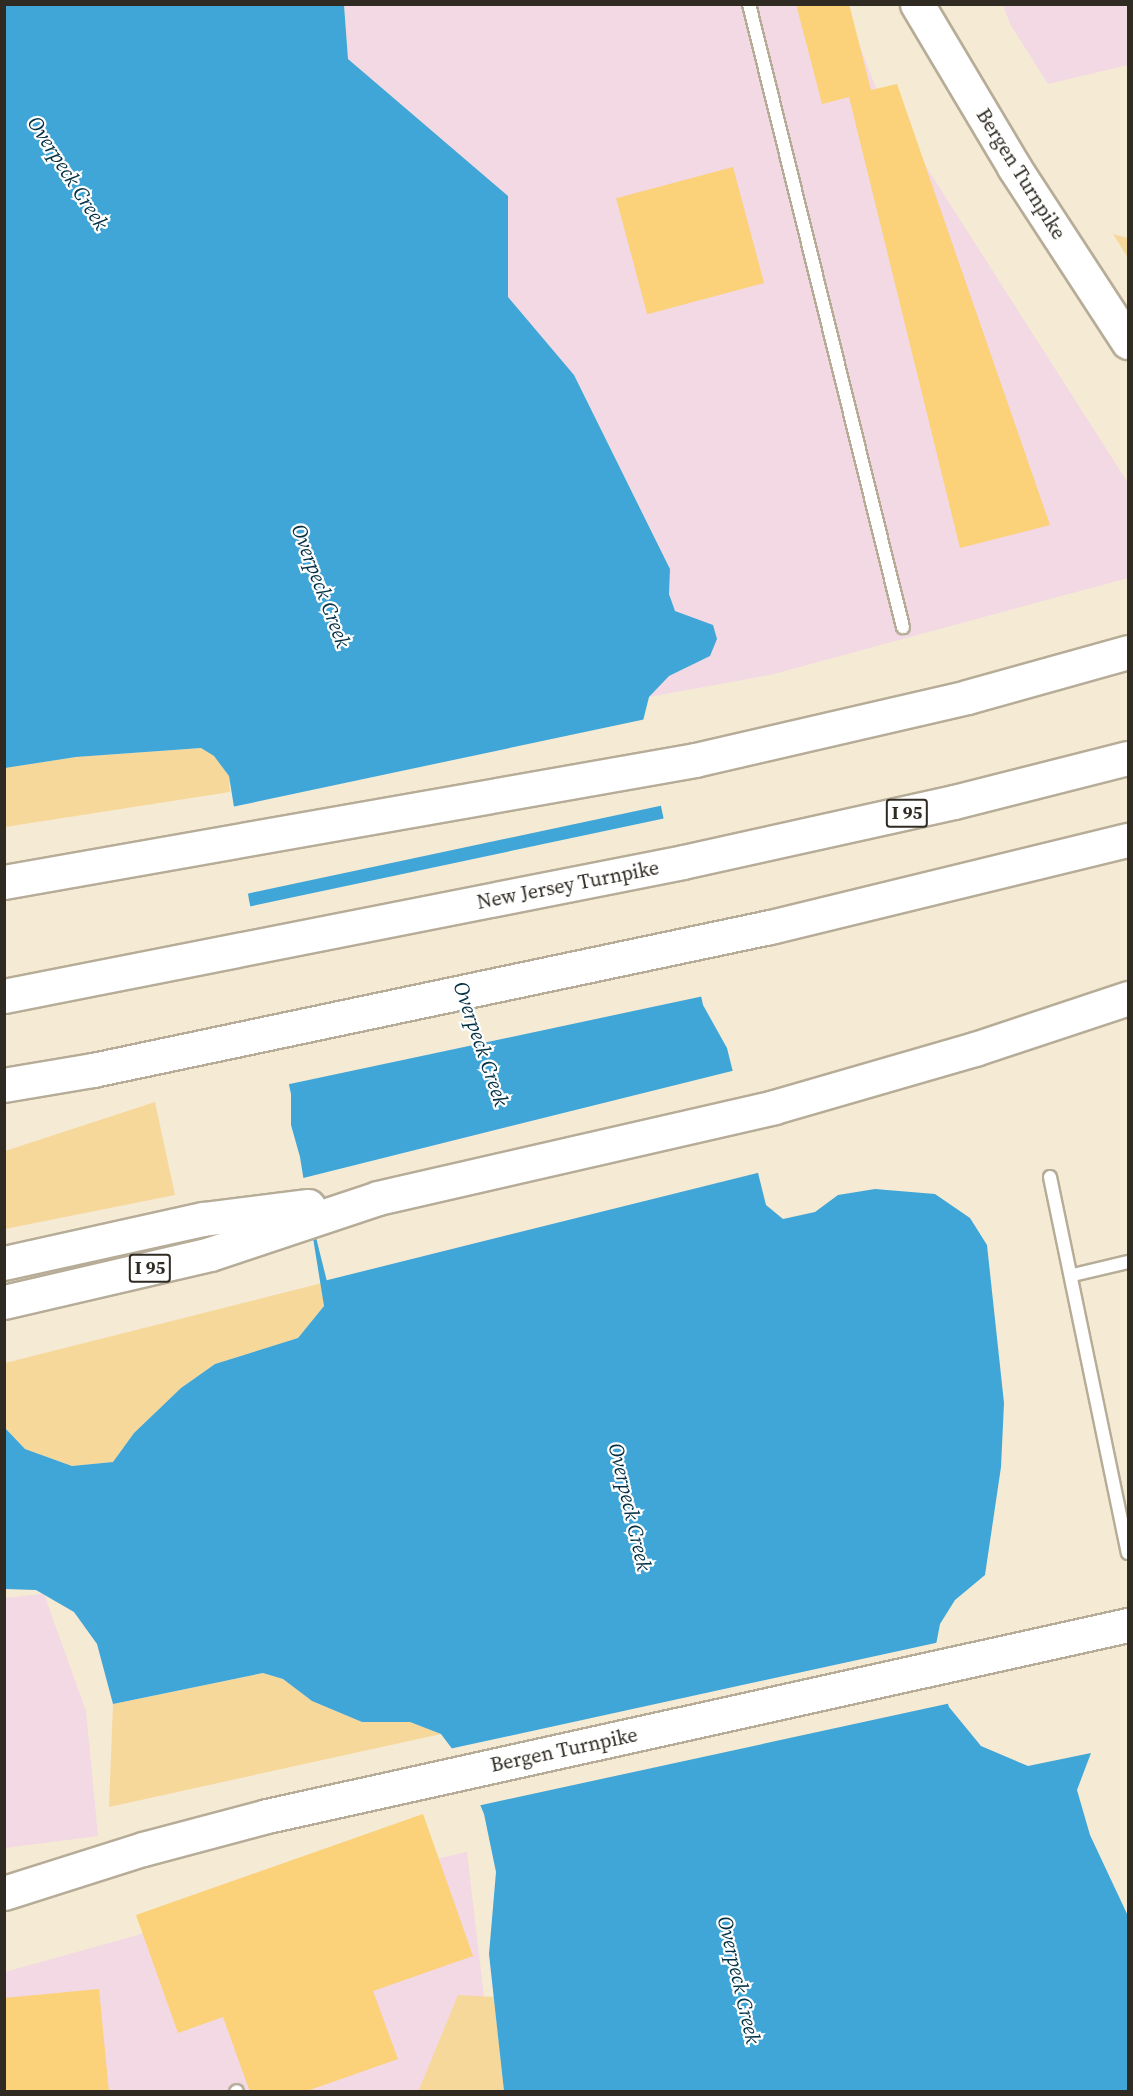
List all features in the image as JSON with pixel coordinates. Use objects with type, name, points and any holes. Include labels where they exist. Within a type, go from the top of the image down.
[{"type":"main road","name":"Bergen Turnpike","points":[[917,4],[1014,167],[1128,342]]},
{"type":"main road","points":[[4,882],[695,760],[967,697],[1128,652]]},
{"type":"main road","name":"New Jersey Turnpike","points":[[4,996],[683,862],[954,802],[1128,758]]},
{"type":"main road","points":[[4,1084],[93,1070],[701,942],[932,890],[1128,840]]},
{"type":"main road","name":"I 95","points":[[4,1302],[210,1254],[291,1218],[774,1107],[954,1056],[1128,998]]},
{"type":"main road","points":[[4,1096],[93,1070]]},
{"type":"main road","name":"I 95","points":[[4,1263],[203,1219],[291,1218]]},
{"type":"main road","name":"Bergen Turnpike","points":[[4,1893],[184,1838],[436,1779],[1128,1625]]},
{"type":"lane","points":[[749,4],[903,627]]},
{"type":"lane","points":[[1050,1177],[1073,1275],[1128,1554]]},
{"type":"lane","points":[[1073,1275],[1128,1262]]},
{"type":"shaded area","points":[[344,5],[844,5],[876,88],[1128,483],[1128,578],[770,675],[649,697],[669,676],[710,656],[713,626],[675,611],[669,594],[670,568],[574,375],[508,297],[508,196],[348,59]]},
{"type":"shaded area","points":[[1003,5],[1128,5],[1128,65],[1048,84],[1010,24]]},
{"type":"shaded area","points":[[1113,234],[1128,238],[1128,258]]},
{"type":"shaded area","points":[[201,748],[214,756],[229,776],[230,792],[5,827],[5,768],[76,757]]},
{"type":"shaded area","points":[[155,1102],[175,1195],[5,1229],[5,1151]]},
{"type":"shaded area","points":[[322,1283],[324,1306],[298,1338],[215,1364],[181,1388],[134,1433],[113,1462],[72,1466],[25,1449],[5,1428],[5,1363]]},
{"type":"shaded area","points":[[44,1594],[86,1711],[98,1836],[5,1848],[4,1598]]},
{"type":"shaded area","points":[[263,1673],[283,1679],[312,1701],[362,1722],[410,1722],[441,1734],[109,1807],[113,1704]]},
{"type":"shaded area","points":[[467,1852],[495,2091],[5,2092],[5,1972],[295,1891]]},
{"type":"shaded area","points":[[458,1995],[494,1997],[504,2091],[418,2092]]},
{"type":"water","name":"Overpeck Creek","points":[[5,5],[344,5],[348,59],[508,196],[508,297],[574,375],[670,569],[669,594],[675,611],[713,625],[717,639],[710,656],[669,676],[649,697],[643,721],[703,1005],[727,1048],[766,1205],[783,1219],[815,1212],[838,1195],[875,1189],[935,1194],[970,1218],[987,1245],[1004,1403],[1001,1467],[985,1575],[955,1600],[940,1624],[935,1650],[939,1677],[949,1707],[981,1746],[1028,1766],[1091,1753],[1077,1790],[1090,1835],[1128,1916],[1128,2091],[504,2091],[489,1954],[496,1872],[484,1814],[462,1762],[441,1734],[410,1722],[362,1722],[312,1701],[283,1679],[263,1673],[113,1704],[97,1644],[74,1612],[36,1590],[5,1589],[5,1428],[25,1449],[72,1466],[113,1462],[134,1433],[181,1388],[215,1364],[298,1338],[324,1306],[300,1157],[291,1125],[291,1094],[249,900],[229,776],[214,756],[201,748],[76,757],[5,768]]},
{"type":"pier","points":[[646,719],[664,805],[248,894],[229,808]]},
{"type":"pier","points":[[666,818],[704,996],[286,1085],[248,907]]},
{"type":"pier","points":[[736,1070],[761,1172],[327,1280],[301,1178]]},
{"type":"pier","points":[[940,1642],[942,1676],[951,1703],[477,1806],[459,1764],[449,1749]]},
{"type":"building","points":[[796,4],[849,4],[871,90],[897,84],[1050,525],[960,548],[849,97],[822,104]]},
{"type":"building","points":[[733,167],[764,283],[647,314],[616,198]]},
{"type":"building","points":[[423,1814],[473,1956],[373,1991],[398,2059],[304,2092],[250,2092],[223,2017],[178,2033],[136,1915]]},
{"type":"building","points":[[99,1989],[109,2092],[4,2092],[4,1998]]}]
